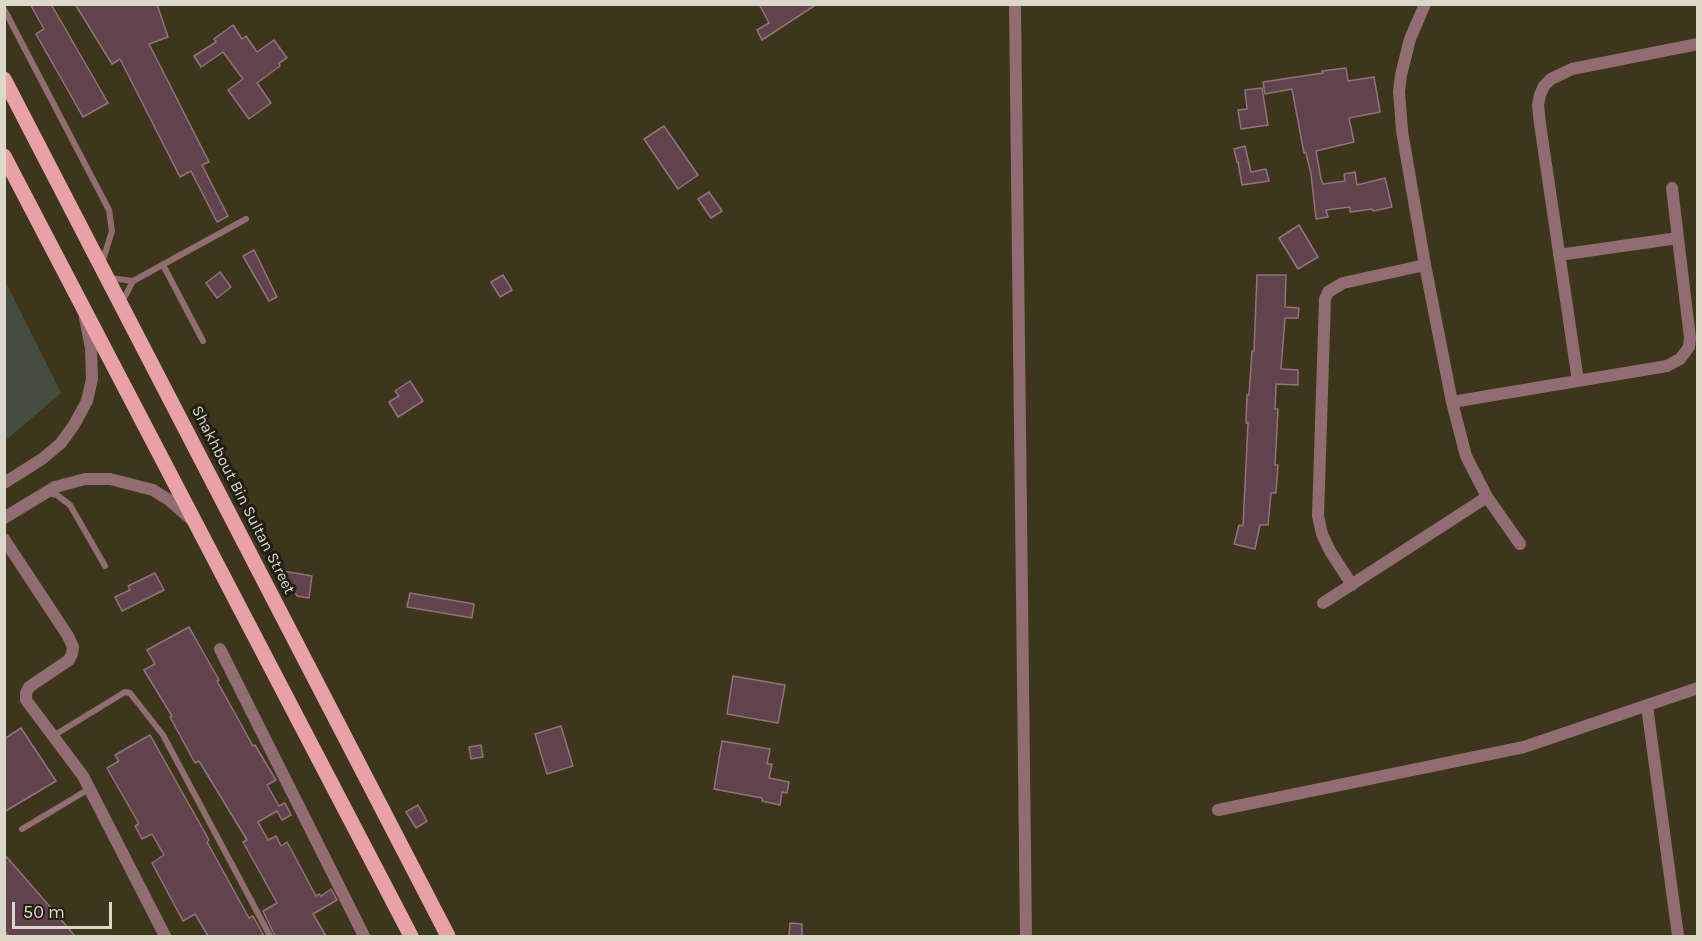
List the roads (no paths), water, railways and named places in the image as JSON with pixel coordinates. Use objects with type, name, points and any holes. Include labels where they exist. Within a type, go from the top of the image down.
[{"type":"main road","name":"Shakhbout Bin Sultan Street","points":[[4,80],[448,936]]},
{"type":"main road","points":[[4,156],[411,936]]},
{"type":"street","points":[[1015,4],[1026,936]]},
{"type":"street","points":[[1425,4],[1410,39],[1401,75],[1400,92],[1402,131],[1425,266],[1452,402],[1466,456],[1488,497],[1520,544]]},
{"type":"street","points":[[1578,381],[1538,105],[1544,86],[1561,73],[1581,66],[1698,44]]},
{"type":"street","points":[[1452,402],[1667,366],[1685,354],[1690,338],[1672,188]]},
{"type":"street","points":[[1559,255],[1678,238]]},
{"type":"street","points":[[1352,585],[1330,551],[1322,534],[1318,516],[1325,299],[1328,292],[1342,283],[1425,266]]},
{"type":"street","points":[[4,483],[42,459],[61,443],[87,401],[92,378],[91,348],[83,308]]},
{"type":"street","points":[[4,518],[45,493],[72,481],[110,479],[153,490],[169,500],[196,524]]},
{"type":"street","points":[[1323,603],[1488,497]]},
{"type":"street","points":[[4,539],[73,647],[69,660],[29,687],[26,693],[29,706],[78,767],[165,936]]},
{"type":"street","points":[[220,649],[364,936]]},
{"type":"street","points":[[1218,810],[1524,747],[1698,688]]},
{"type":"street","points":[[1647,706],[1678,936]]},
{"type":"lane","points":[[4,9],[109,210],[112,231],[104,272],[133,281]]},
{"type":"lane","points":[[122,304],[133,281],[246,219]]},
{"type":"lane","points":[[163,264],[203,341]]},
{"type":"lane","points":[[45,493],[57,495],[70,505],[105,566]]},
{"type":"lane","points":[[53,735],[124,692],[130,693],[163,735],[270,936]]},
{"type":"lane","points":[[22,829],[90,788]]}]
